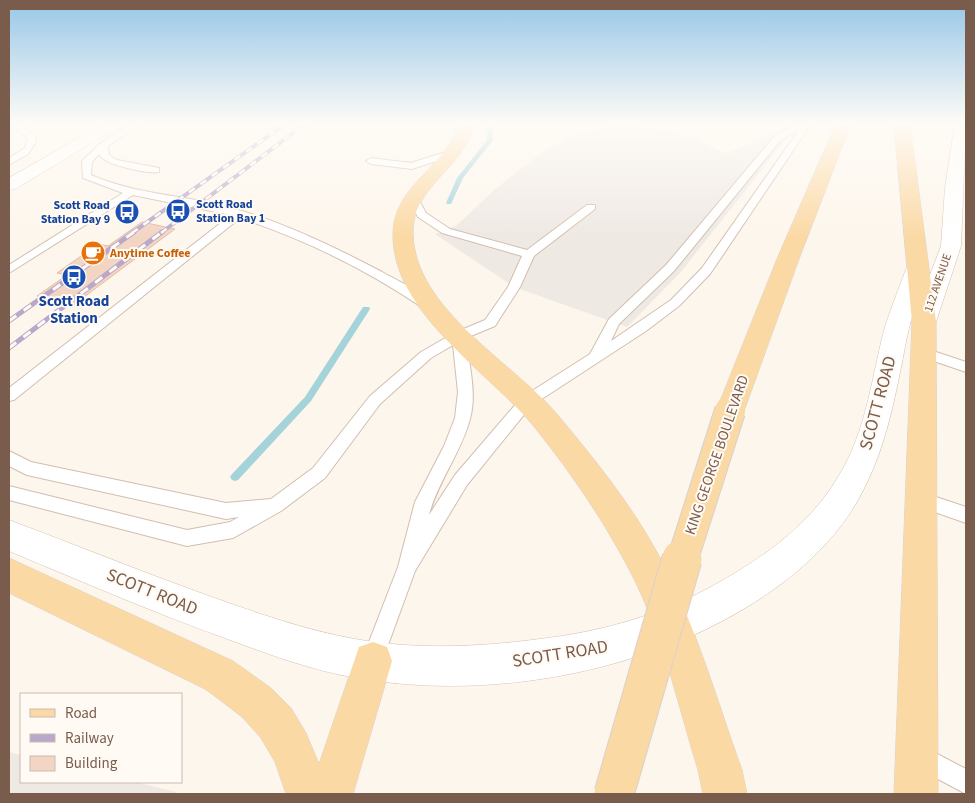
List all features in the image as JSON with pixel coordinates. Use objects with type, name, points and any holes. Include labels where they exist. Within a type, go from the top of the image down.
[{"type":"main road","points":[[9,185],[50,161]]},
{"type":"main road","points":[[444,161],[412,198],[404,215],[401,242],[416,284],[430,307],[556,433],[619,519],[646,566],[673,627],[720,770],[725,794]]},
{"type":"main road","name":"KING GEORGE BOULEVARD","points":[[614,794],[687,543],[730,411],[788,259],[828,161]]},
{"type":"main road","points":[[906,161],[924,338],[916,794]]},
{"type":"main road","name":"112 AVENUE","points":[[924,338],[951,246],[954,188],[958,161]]},
{"type":"main road","name":"SCOTT ROAD","points":[[9,535],[187,607],[314,650],[373,661],[444,666],[511,663],[592,651],[673,627],[741,590],[785,561],[812,535],[840,502],[862,462],[878,414],[896,332],[917,269]]},
{"type":"main road","points":[[9,575],[219,675],[250,697],[276,722],[293,754],[308,794]]},
{"type":"main road","points":[[330,794],[373,661]]},
{"type":"lane","points":[[87,161],[86,176],[103,185],[130,193],[210,206],[273,225],[382,275],[430,307]]},
{"type":"lane","points":[[113,161],[156,170]]},
{"type":"lane","points":[[375,161],[412,166],[426,161]]},
{"type":"lane","points":[[596,356],[614,322],[670,268],[758,161]]},
{"type":"lane","points":[[407,567],[461,480],[526,402],[641,328],[675,303],[706,271],[781,161]]},
{"type":"lane","points":[[9,270],[130,193]]},
{"type":"lane","points":[[412,198],[422,215],[446,232],[529,254]]},
{"type":"lane","points":[[9,493],[187,538],[233,530],[275,506],[319,473],[376,400],[429,352],[459,336],[490,323],[514,287],[529,254],[591,207]]},
{"type":"lane","points":[[11,397],[238,214]]},
{"type":"lane","points":[[373,661],[407,567],[424,502],[452,446],[463,418],[465,392],[459,336]]},
{"type":"lane","points":[[924,338],[966,367]]},
{"type":"lane","points":[[9,458],[27,468],[226,511],[275,506]]},
{"type":"lane","points":[[921,500],[966,515]]},
{"type":"lane","points":[[916,756],[966,782]]},
{"type":"shaded area","points":[[531,161],[768,161],[680,273],[627,327],[514,287],[435,234],[456,226],[494,190]]},
{"type":"shaded area","points":[[9,752],[20,755],[20,783],[139,783],[178,794],[9,794]]},
{"type":"building","points":[[142,222],[175,229],[72,306],[37,296],[67,275],[57,273],[98,244],[108,246]]},
{"type":"waterway","points":[[449,203],[460,178],[473,161]]},
{"type":"waterway","points":[[235,477],[308,399],[366,309]]},
{"type":"railway","points":[[132,233],[232,161]]},
{"type":"railway","points":[[161,233],[255,161]]},
{"type":"railway","points":[[9,321],[134,232]]},
{"type":"railway","points":[[9,348],[162,232]]},
{"type":"place","name":"Scott Road Station Bay 1","points":[[178,211]]},
{"type":"place","name":"Scott Road Station Bay 9","points":[[127,212]]},
{"type":"place","name":"Anytime Coffee","points":[[93,253]]},
{"type":"place","name":"Scott Road Station","points":[[74,277]]}]
